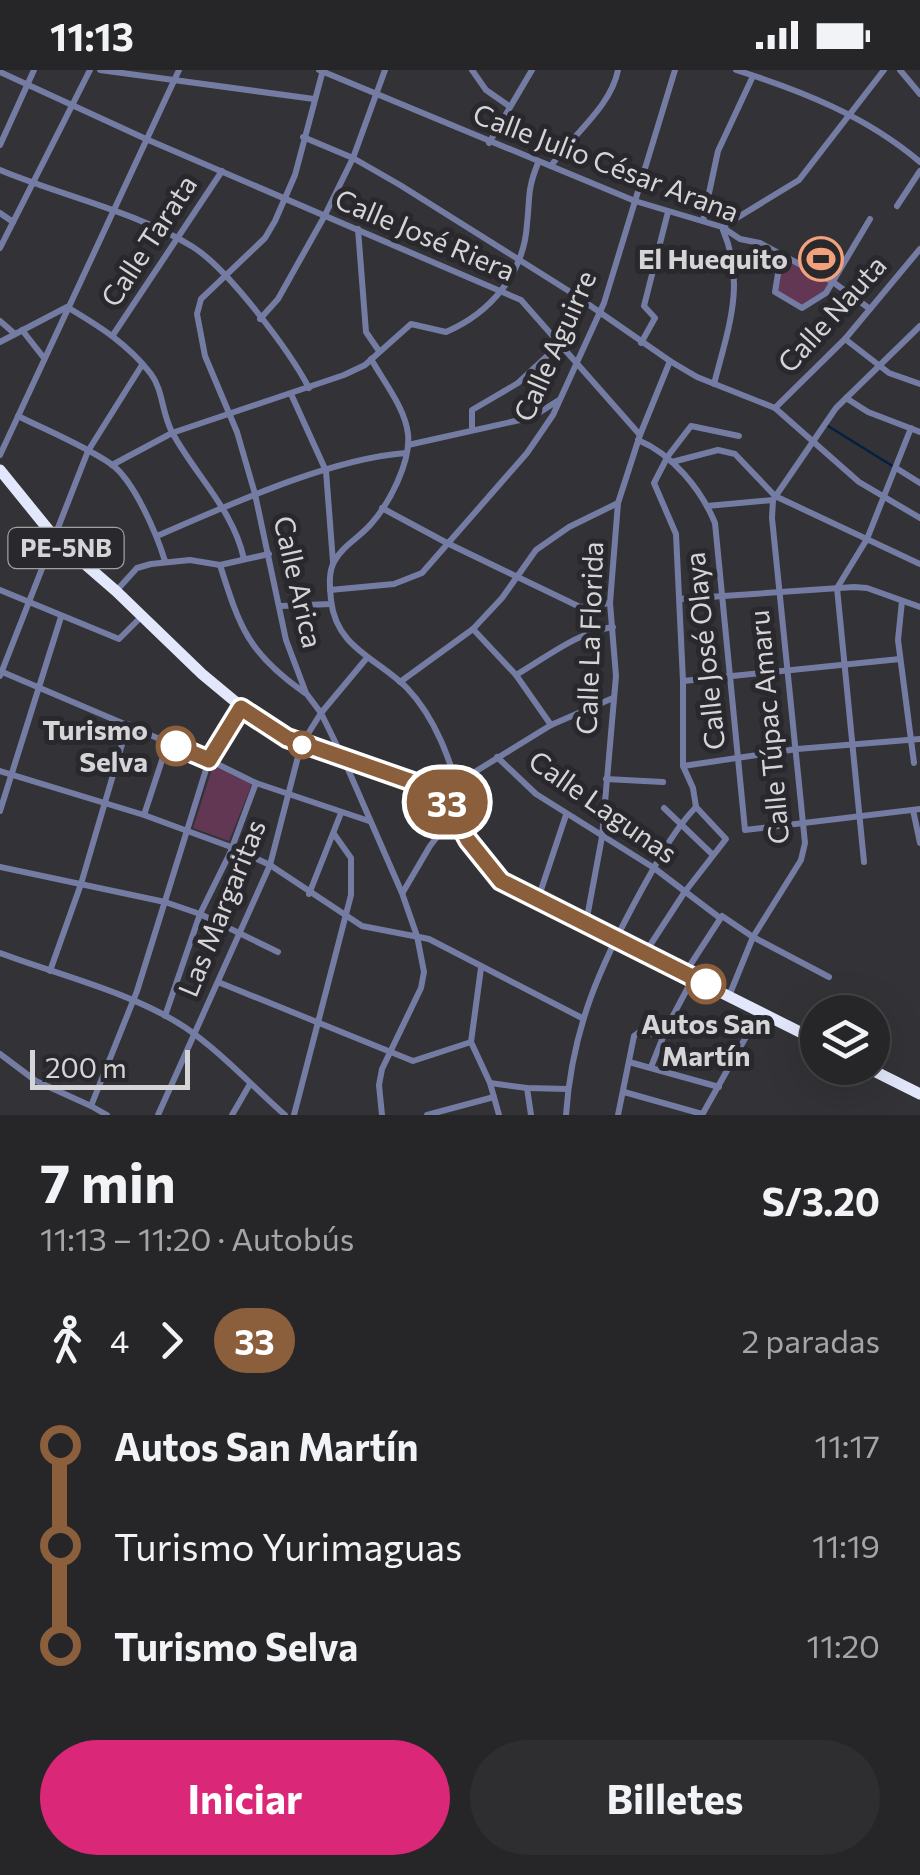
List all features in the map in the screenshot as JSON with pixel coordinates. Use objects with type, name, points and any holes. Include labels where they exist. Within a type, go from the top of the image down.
[{"type":"highway","name":"PE-5NB","points":[[0,470],[56,539],[241,708],[275,733],[413,781],[439,794]]},
{"type":"highway","points":[[439,794],[484,863],[510,887],[800,1032]]},
{"type":"highway","points":[[890,1079],[920,1094]]},
{"type":"street","points":[[0,145],[34,70]]},
{"type":"street","points":[[0,248],[90,70]]},
{"type":"street","points":[[100,70],[314,99]]},
{"type":"street","points":[[0,455],[179,70]]},
{"type":"street","name":"Calle Julio César Arana","points":[[321,70],[635,201],[722,227],[833,282],[870,308]]},
{"type":"street","name":"Calle Arica","points":[[321,70],[295,176],[285,200],[265,238],[201,299],[196,314],[205,356],[229,412],[254,494],[286,640],[306,693],[321,713],[344,760],[402,893],[416,936],[424,972],[421,988],[390,1051],[379,1085],[382,1115]]},
{"type":"street","points":[[260,319],[278,299],[324,217],[353,158],[386,70]]},
{"type":"street","points":[[472,70],[486,90],[509,106]]},
{"type":"street","points":[[489,143],[532,70]]},
{"type":"street","points":[[551,166],[605,102],[618,70]]},
{"type":"street","name":"Calle Aguirre","points":[[330,590],[394,584],[422,573],[541,436],[600,314],[675,70]]},
{"type":"street","points":[[736,70],[849,112],[920,162]]},
{"type":"street","points":[[714,384],[735,288],[733,252],[722,227],[799,180],[884,70]]},
{"type":"street","points":[[900,70],[920,94]]},
{"type":"street","name":"Calle José Riera","points":[[0,72],[324,217],[502,290],[530,308],[639,437]]},
{"type":"street","points":[[704,222],[718,151],[753,76]]},
{"type":"street","points":[[302,137],[353,158],[670,361],[714,384],[775,408],[859,482],[920,518]]},
{"type":"street","points":[[112,465],[172,433],[344,375],[371,360],[410,324],[436,332],[452,330],[488,308],[517,260],[528,224],[527,192],[538,163]]},
{"type":"street","points":[[0,170],[177,238],[208,257],[225,273],[297,366],[308,388]]},
{"type":"street","name":"Calle Tarata","points":[[113,335],[222,171]]},
{"type":"street","points":[[897,206],[920,171]]},
{"type":"street","points":[[641,343],[655,318],[644,306],[668,212]]},
{"type":"street","points":[[0,214],[13,222]]},
{"type":"street","points":[[781,255],[775,292],[802,308],[826,292],[870,219]]},
{"type":"street","points":[[358,229],[366,332],[379,351]]},
{"type":"street","name":"Calle Nauta","points":[[775,408],[846,339],[920,249]]},
{"type":"street","points":[[0,342],[67,307]]},
{"type":"street","points":[[67,307],[113,335],[154,378],[172,433],[222,507],[244,559]]},
{"type":"street","points":[[0,321],[19,332],[44,358]]},
{"type":"street","points":[[707,506],[774,498],[846,398],[920,326]]},
{"type":"street","points":[[910,336],[920,346]]},
{"type":"street","points":[[846,339],[878,366],[920,384]]},
{"type":"street","points":[[472,430],[472,410],[518,383],[560,344]]},
{"type":"street","points":[[333,564],[374,522],[407,449],[401,414],[371,360]]},
{"type":"street","name":"Calle La Florida","points":[[586,924],[602,837],[613,698],[610,603],[618,503],[670,361]]},
{"type":"street","points":[[143,365],[88,452],[1,673],[38,685],[256,783],[370,821]]},
{"type":"street","points":[[291,394],[326,471],[333,564],[331,604],[340,632],[366,659],[400,682],[434,723],[484,863]]},
{"type":"street","points":[[846,398],[868,412],[920,432]]},
{"type":"street","points":[[157,536],[254,494],[366,459],[520,420],[560,400]]},
{"type":"street","points":[[18,416],[112,465],[126,481],[157,536],[165,561]]},
{"type":"street","points":[[646,953],[684,893],[726,839],[696,807],[694,788],[683,766],[680,599],[674,524],[654,483],[691,426],[739,436]]},
{"type":"street","points":[[864,862],[837,588],[867,539],[911,428]]},
{"type":"street","name":"Calle José Olaya","points":[[639,437],[670,459],[707,506],[715,523],[745,830],[804,822]]},
{"type":"street","points":[[670,459],[728,451],[747,464],[774,498],[920,564]]},
{"type":"street","points":[[896,468],[920,482]]},
{"type":"street","name":"Calle Túpac Amaru","points":[[729,996],[753,937],[804,852],[790,672],[772,518],[774,498]]},
{"type":"street","points":[[400,682],[472,629],[502,598],[526,560],[552,538],[618,503]]},
{"type":"street","points":[[382,508],[580,607],[610,603]]},
{"type":"street","points":[[116,591],[137,568],[165,561],[220,565],[269,554]]},
{"type":"street","points":[[220,565],[248,641],[306,693]]},
{"type":"street","points":[[680,599],[867,588],[920,608]]},
{"type":"street","points":[[0,590],[120,639],[142,616]]},
{"type":"street","points":[[902,601],[898,620],[900,659],[916,740],[914,762]]},
{"type":"street","points":[[281,606],[331,604]]},
{"type":"street","points":[[0,811],[61,618]]},
{"type":"street","points":[[516,675],[576,639],[595,630],[613,628]]},
{"type":"street","points":[[472,629],[516,675],[551,725]]},
{"type":"street","name":"Las Margaritas","points":[[158,1115],[270,865],[302,744],[321,713],[366,659]]},
{"type":"street","points":[[683,681],[900,659]]},
{"type":"street","points":[[439,794],[551,725],[613,698]]},
{"type":"street","points":[[91,1106],[132,1001],[209,760],[241,708]]},
{"type":"street","points":[[50,972],[81,884],[128,724]]},
{"type":"street","points":[[683,766],[797,749],[916,740]]},
{"type":"street","points":[[144,815],[168,742]]},
{"type":"street","name":"Calle Lagunas","points":[[497,756],[536,794],[654,868],[721,917]]},
{"type":"street","points":[[0,771],[144,815],[231,847],[270,865],[362,926],[416,936],[582,1018]]},
{"type":"street","points":[[606,779],[663,782]]},
{"type":"street","points":[[165,1016],[200,914],[256,783]]},
{"type":"street","points":[[566,1115],[582,1018],[616,939],[654,868],[682,822],[696,807]]},
{"type":"street","points":[[664,808],[713,855]]},
{"type":"street","points":[[804,822],[916,809],[920,843]]},
{"type":"street","points":[[309,894],[341,813]]},
{"type":"street","points":[[402,893],[454,815]]},
{"type":"street","points":[[538,900],[566,815]]},
{"type":"street","points":[[294,1115],[346,916],[353,866],[347,850],[334,834]]},
{"type":"street","points":[[0,867],[165,902],[200,914],[278,952]]},
{"type":"street","points":[[652,1067],[689,976],[721,917],[829,977]]},
{"type":"street","points":[[0,954],[165,1016],[196,1035],[285,1115]]},
{"type":"street","points":[[480,968],[470,1042],[490,1083],[499,1115]]},
{"type":"street","points":[[218,982],[289,1013],[420,1061],[470,1042]]},
{"type":"street","points":[[624,1092],[702,1114],[760,1012]]},
{"type":"street","points":[[618,1115],[636,1034],[662,1038]]},
{"type":"street","points":[[0,1054],[36,1081],[107,1115]]},
{"type":"street","points":[[629,1062],[719,1088]]},
{"type":"street","points":[[490,1083],[568,1089]]},
{"type":"street","points":[[232,1115],[250,1084]]},
{"type":"street","points":[[526,1088],[531,1115]]},
{"type":"street","points":[[427,1115],[494,1098]]},
{"type":"street","points":[[651,1115],[655,1102]]},
{"type":"shaded area","points":[[782,257],[831,283],[802,306],[776,291]]},
{"type":"shaded area","points":[[213,766],[252,784],[229,841],[193,828]]},
{"type":"waterway","points":[[828,426],[894,467]]},
{"type":"bus line","name":"33","points":[[176,746],[209,760],[241,708],[275,733],[430,788],[446,800],[468,840],[501,881],[706,984]]},
{"type":"place","name":"El Huequito","points":[[821,259]]},
{"type":"place","name":"Turismo Selva","points":[[176,746]]},
{"type":"place","name":"Autos San Martín","points":[[706,984]]}]
